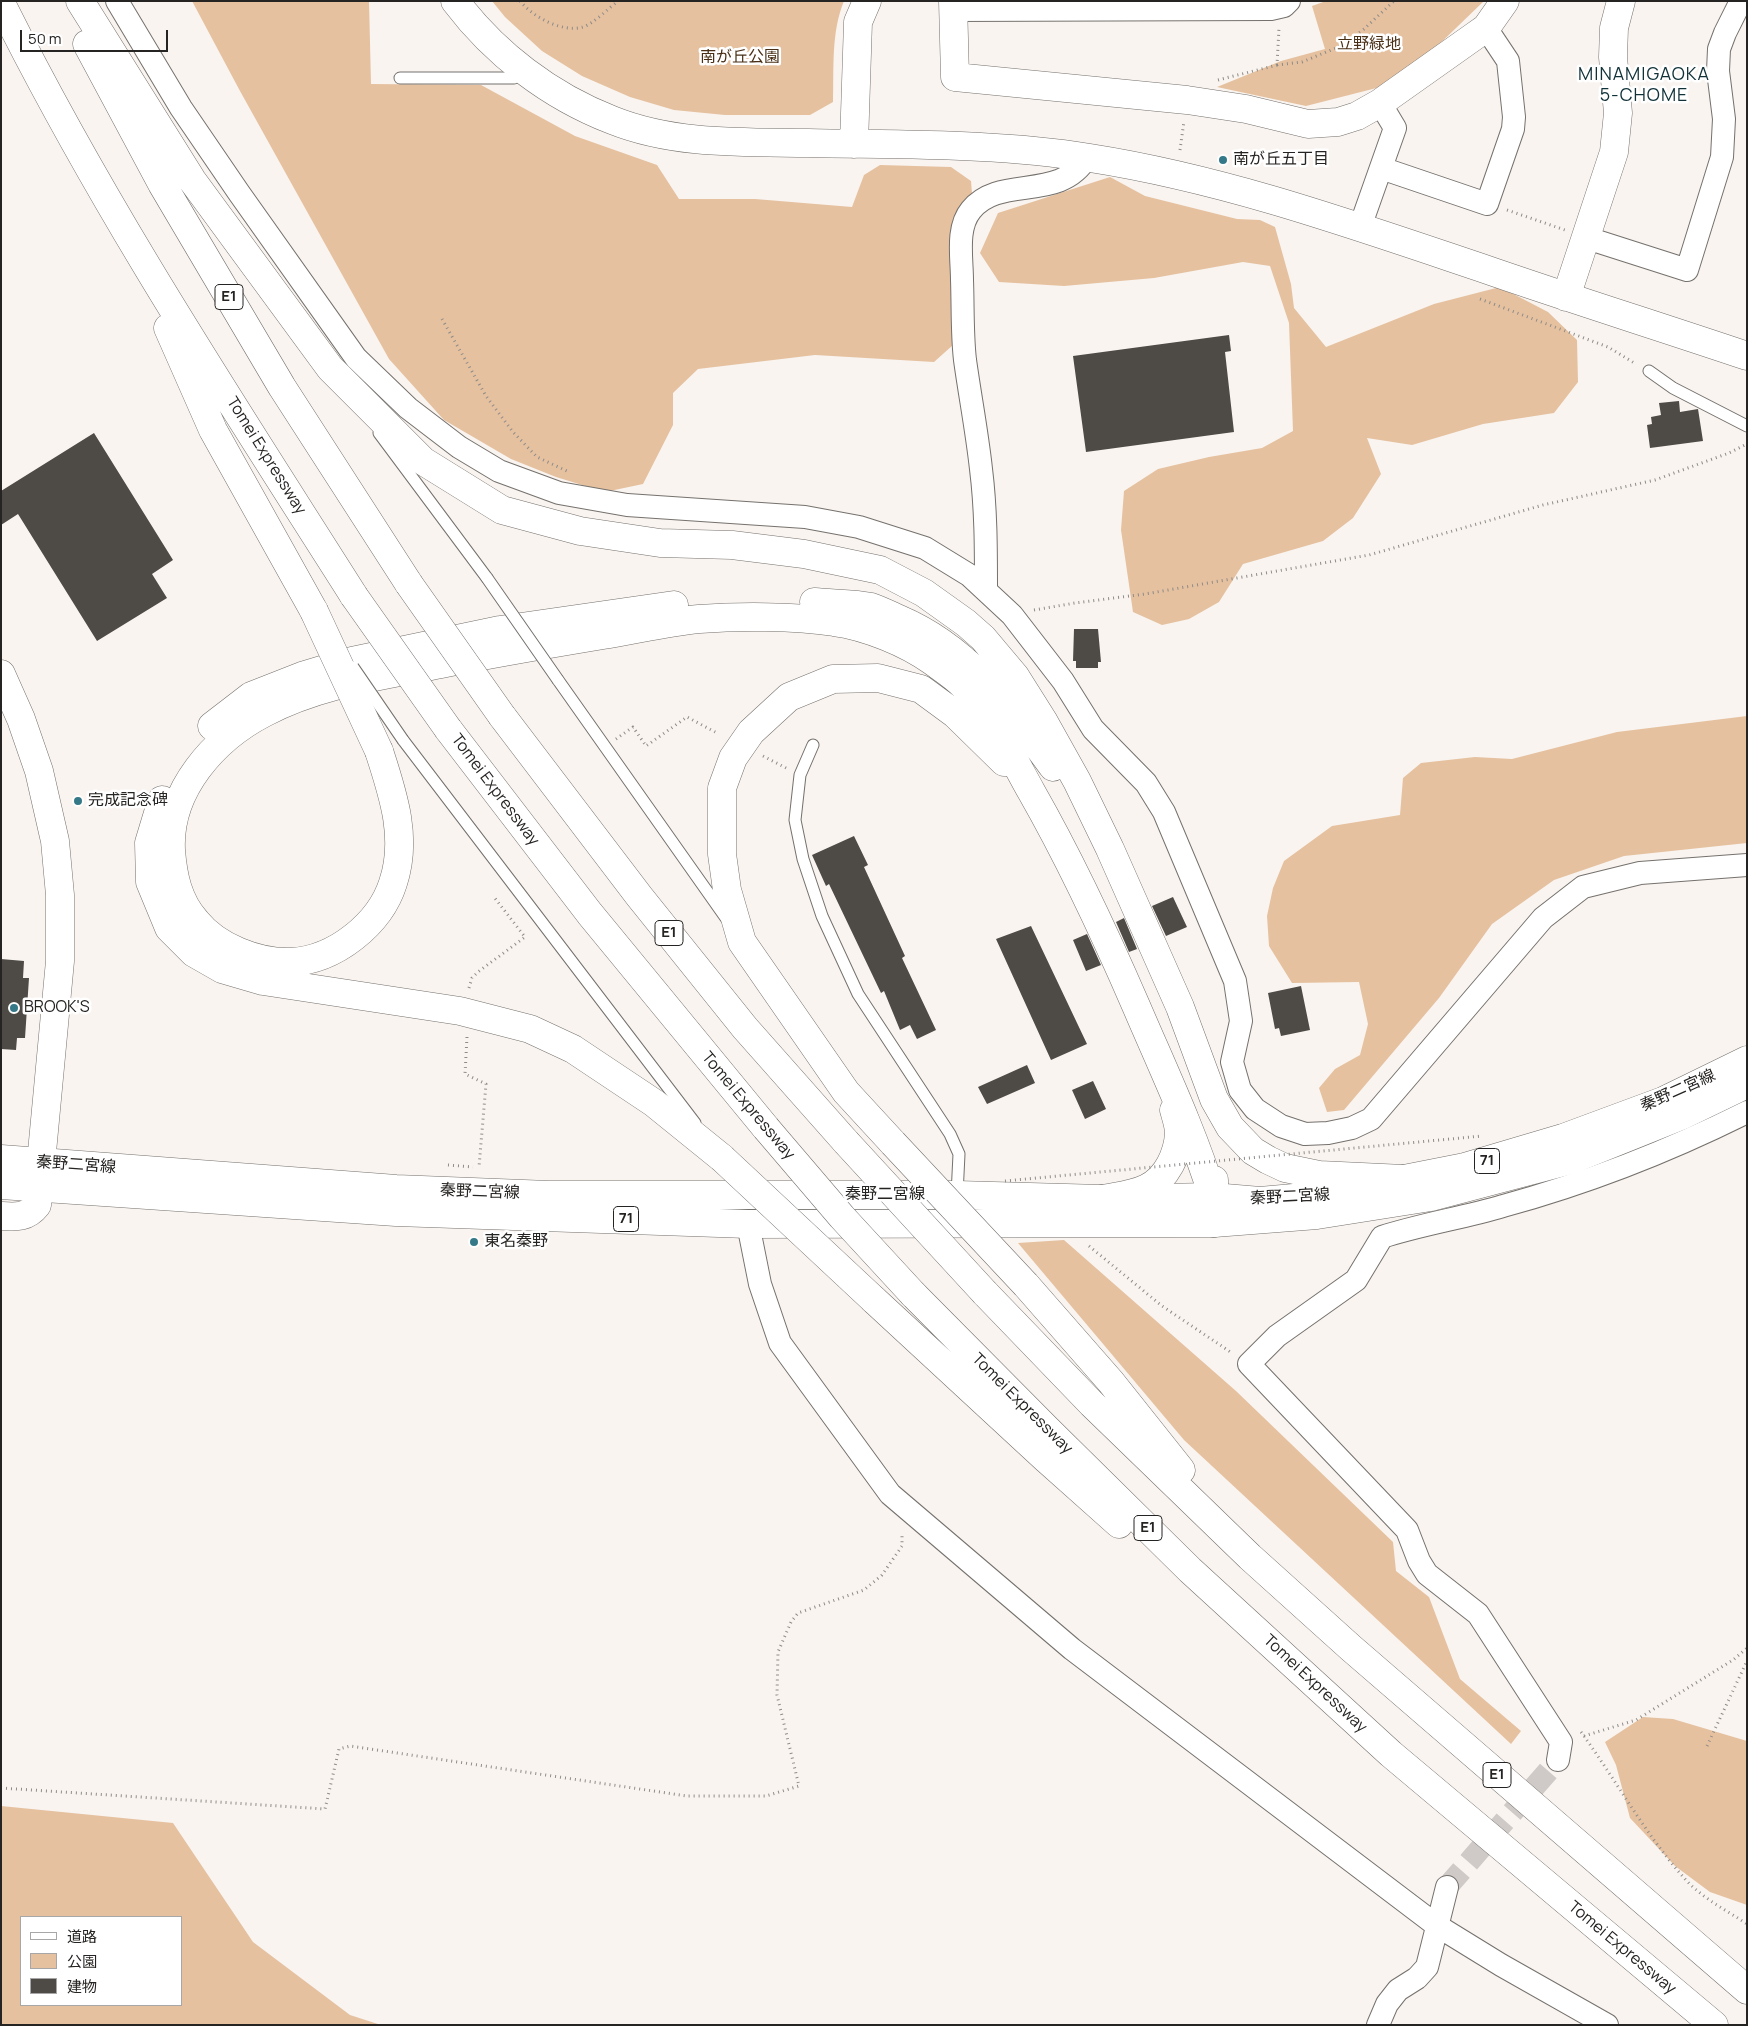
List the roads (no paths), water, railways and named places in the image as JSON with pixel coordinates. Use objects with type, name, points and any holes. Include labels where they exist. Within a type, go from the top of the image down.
[{"type":"main road","name":"E1","points":[[64,1],[162,184],[282,387],[409,584],[502,716],[639,896],[745,1028],[846,1142],[985,1293],[1092,1404],[1250,1557],[1358,1655],[1747,1990]]},
{"type":"main road","points":[[80,1],[192,180],[330,368],[422,461],[502,510],[580,531],[660,543],[732,545],[804,554],[880,570],[924,593],[966,623],[983,638],[1015,676],[1061,751],[1110,849],[1180,1007],[1214,1099],[1230,1127],[1252,1151],[1284,1168],[1344,1177],[1404,1179]]},
{"type":"main road","points":[[455,1],[489,41],[525,72],[561,96],[612,121],[662,134],[724,142],[971,146],[1030,150],[1087,157],[1154,169],[1245,191],[1360,227],[1747,356]]},
{"type":"main road","points":[[854,144],[858,22],[867,1]]},
{"type":"main road","points":[[953,6],[954,77],[1187,100],[1246,109],[1308,124],[1338,122],[1357,116],[1380,103],[1486,28],[1505,1]]},
{"type":"main road","points":[[1566,297],[1577,234],[1614,152],[1618,113],[1613,57],[1614,28],[1621,1]]},
{"type":"main road","name":"Tomei Expressway","points":[[1,3],[28,57],[133,245],[354,596],[448,729],[590,914],[766,1128],[842,1217],[913,1294],[1190,1570],[1391,1754],[1714,2025]]},
{"type":"main road","points":[[133,245],[213,430],[314,611],[391,746],[400,843],[394,880],[386,902],[371,921],[354,937],[334,949],[314,957],[292,962],[269,960],[240,952],[216,940],[199,926],[184,906],[175,883],[170,836],[176,811],[185,787],[202,762],[220,742],[264,713],[334,685],[499,652],[699,619],[780,618],[839,622],[885,636],[927,657],[965,687],[993,724],[1063,846],[1097,917],[1198,1150],[1213,1210]]},
{"type":"main road","points":[[1110,849],[1007,704],[991,685],[960,656],[920,628],[870,607],[786,599],[700,602],[500,630],[352,661],[302,676],[251,696],[207,729],[180,762],[162,801],[149,843],[150,882],[170,928],[194,954],[222,969],[263,981],[460,1011],[530,1029],[573,1049],[654,1103],[722,1158],[1045,1458],[1185,1582],[1391,1754]]},
{"type":"main road","points":[[1,674],[21,719],[39,771],[55,841],[60,895],[60,961],[37,1205],[31,1213],[15,1217],[1,1216]]},
{"type":"main road","points":[[1028,786],[955,714],[921,689],[878,678],[833,679],[788,697],[746,739],[733,758],[722,788],[722,854],[727,890],[742,942],[846,1092],[1026,1285],[1111,1382],[1250,1557]]},
{"type":"main road","points":[[1180,1007],[1191,1048],[1213,1152],[1213,1210]]},
{"type":"main road","name":"秦野二宮線","points":[[1,1159],[41,1175],[396,1212],[748,1224],[1213,1210],[1260,1201],[1350,1193],[1404,1179],[1466,1167],[1563,1138],[1663,1100],[1747,1060]]},
{"type":"main road","points":[[1102,1199],[1133,1193],[1148,1187],[1164,1175],[1175,1156],[1179,1132],[1166,1075]]},
{"type":"main road","name":"秦野二宮線","points":[[1,1185],[41,1175],[540,1195],[957,1195],[1102,1199],[1213,1210],[1317,1215],[1431,1197],[1571,1160],[1683,1116],[1747,1084]]},
{"type":"street","points":[[117,1],[181,108],[244,201],[356,358],[408,408],[458,447],[499,471],[559,493],[627,505],[798,517],[860,527],[926,548],[969,575],[1012,615],[1063,681],[1093,729],[1146,783],[1164,812],[1235,981],[1241,1021],[1232,1062],[1240,1090],[1256,1109],[1281,1126],[1305,1134],[1328,1133],[1352,1128],[1371,1119],[1543,918],[1583,887],[1640,873],[1747,865]]},
{"type":"street","points":[[1577,234],[1687,270],[1722,157],[1724,119],[1718,71],[1719,49],[1741,1]]},
{"type":"street","points":[[953,6],[1271,8],[1284,4]]},
{"type":"street","points":[[1381,168],[1487,204],[1513,129],[1514,117],[1508,61],[1486,28]]},
{"type":"street","points":[[1360,227],[1395,128],[1380,103]]},
{"type":"street","points":[[986,590],[986,513],[965,358],[961,250],[963,222],[972,208],[992,194],[1062,181],[1080,169],[1087,157]]},
{"type":"street","points":[[1558,1760],[1561,1742],[1478,1614],[1427,1574],[1407,1530],[1249,1364],[1277,1336],[1356,1280],[1382,1237],[1504,1206],[1620,1169],[1712,1130],[1747,1112]]},
{"type":"street","points":[[748,1224],[760,1284],[780,1343],[890,1494],[1072,1649],[1436,1924],[1501,1965],[1607,2025]]},
{"type":"street","points":[[1378,2025],[1387,2004],[1398,1990],[1417,1978],[1427,1967],[1436,1924],[1447,1887]]},
{"type":"lane","points":[[400,78],[514,78],[525,72]]},
{"type":"lane","points":[[330,368],[487,578],[742,942]]},
{"type":"lane","points":[[1649,371],[1673,388],[1747,426]]},
{"type":"lane","points":[[813,745],[800,775],[795,820],[803,859],[822,916],[858,994],[950,1134],[959,1154],[957,1195]]},
{"type":"lane","points":[[391,746],[722,1158]]},
{"type":"tunnel","points":[[1447,1887],[1558,1760]]},
{"type":"place","name":"南が丘五丁目","points":[[1223,160]]},
{"type":"place","name":"完成記念碑","points":[[78,801]]},
{"type":"place","name":"BROOK'S","points":[[14,1008]]},
{"type":"place","name":"東名秦野","points":[[474,1242]]},
{"type":"district","name":"MINAMIGAOKA 5-CHOME","points":[[1644,85]]},
{"type":"park label","name":"立野緑地","points":[[1369,45]]},
{"type":"park label","name":"南が丘公園","points":[[740,58]]}]
